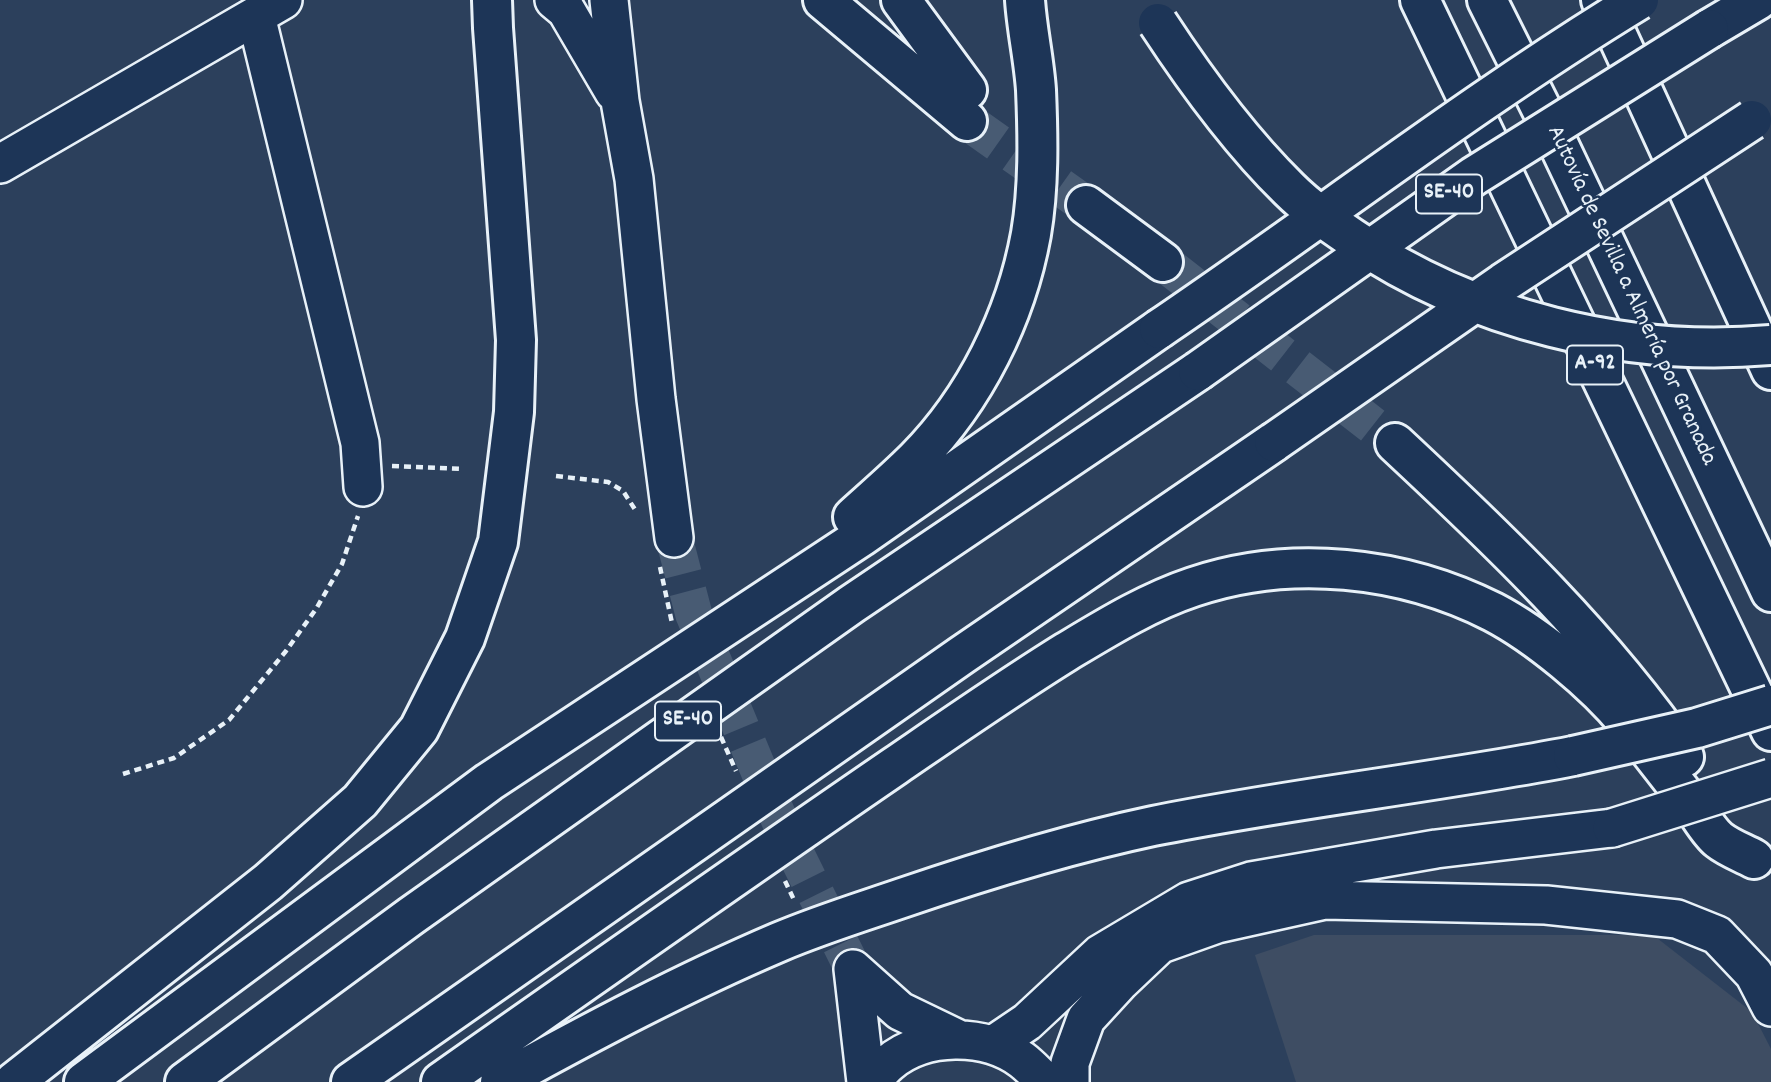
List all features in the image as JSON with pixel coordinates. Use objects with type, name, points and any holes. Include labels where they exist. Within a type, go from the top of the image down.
[{"type":"highway","points":[[14,1082],[268,882],[360,801],[419,729],[465,638],[498,542],[514,412],[516,340],[492,0]]},
{"type":"highway","points":[[823,0],[967,106],[901,0]]},
{"type":"highway","points":[[85,1082],[489,782],[845,524],[916,459],[960,406],[981,374],[1008,316],[1031,234],[1037,154],[1036,88],[1025,0]]},
{"type":"highway","name":"A-92","points":[[1420,0],[1771,731]]},
{"type":"highway","name":"Autovía de Sevilla a Almería por Granada","points":[[1487,0],[1545,116],[1771,593]]},
{"type":"highway","points":[[1601,0],[1771,370]]},
{"type":"highway","points":[[489,782],[861,537],[1252,266],[1425,141],[1588,31],[1639,0]]},
{"type":"highway","name":"SE-40","points":[[185,1082],[411,916],[852,604],[1198,371],[1474,176],[1758,0]]},
{"type":"highway","points":[[1153,11],[1185,65],[1214,103],[1290,190],[1332,225],[1390,263],[1431,284],[1479,303],[1586,335],[1696,348],[1771,345]]},
{"type":"highway","points":[[351,1082],[962,655],[1503,283],[1761,115]]},
{"type":"highway","points":[[1086,205],[1163,262]]},
{"type":"highway","points":[[1395,443],[1526,569],[1608,658],[1653,712],[1763,873]]},
{"type":"highway","points":[[440,1082],[1032,673],[1115,623],[1192,587],[1266,570],[1335,569],[1370,572],[1454,595],[1495,613],[1567,664],[1597,691],[1624,719],[1719,840],[1763,873]]},
{"type":"highway","points":[[500,1082],[589,1033],[780,942],[941,885],[1048,852],[1152,827],[1269,805],[1487,773],[1573,756],[1697,728],[1771,705]]},
{"type":"street","points":[[554,0],[566,10],[620,101]]},
{"type":"street","points":[[610,0],[620,101],[634,179],[656,399],[666,550]]},
{"type":"street","points":[[0,164],[270,8],[360,443],[363,476]]},
{"type":"street","points":[[868,1082],[891,1061],[923,1045],[975,1042],[1027,1022],[1100,954],[1189,901],[1251,881],[1436,849],[1612,828],[1771,778]]},
{"type":"street","points":[[1070,1082],[1070,1063],[1086,1019],[1120,982],[1193,913],[1251,881]]},
{"type":"street","points":[[1158,945],[1217,924],[1325,900],[1546,905],[1677,919],[1717,935],[1754,974],[1771,1007]]},
{"type":"street","points":[[868,1082],[853,969],[900,1011],[1021,1059],[1046,1082]]},
{"type":"path","points":[[124,774],[174,758],[229,720],[286,652],[316,609],[342,564],[357,521],[363,476],[463,469]]},
{"type":"path","points":[[556,476],[608,482],[623,491],[642,521]]},
{"type":"path","points":[[666,550],[674,632]]},
{"type":"path","points":[[718,730],[740,780]]},
{"type":"path","points":[[785,880],[796,905]]},
{"type":"shaded area","points":[[1314,935],[1653,935],[1752,1012],[1771,1049],[1771,1082],[1296,1082],[1255,955]]},
{"type":"tunnel","points":[[967,121],[1086,205]]},
{"type":"tunnel","points":[[1163,262],[1395,443]]},
{"type":"tunnel","points":[[674,538],[694,615],[782,826],[853,969]]}]
